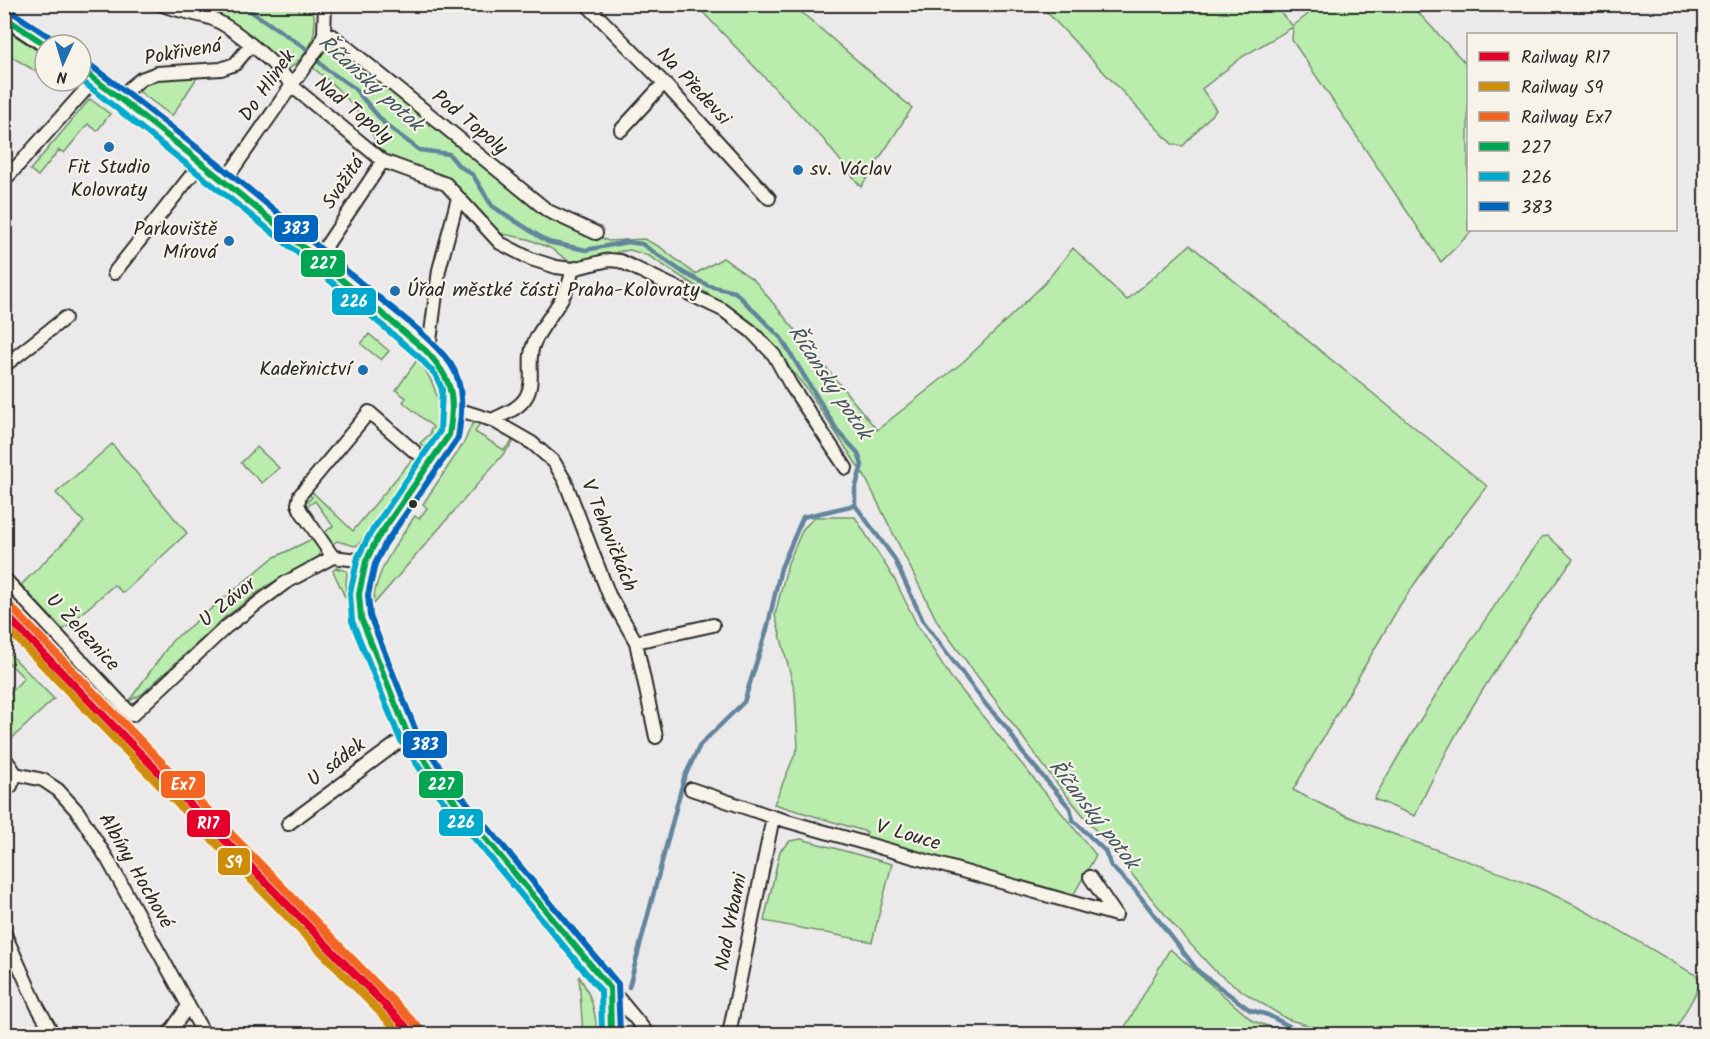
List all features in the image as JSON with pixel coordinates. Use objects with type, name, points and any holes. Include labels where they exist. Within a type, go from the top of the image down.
[{"type":"street","name":"Pokřivená","points":[[160,4],[213,19],[251,45],[284,73],[292,86]]},
{"type":"street","points":[[322,40],[325,4]]},
{"type":"street","name":"Na Předevsi","points":[[586,4],[664,83],[769,198]]},
{"type":"street","points":[[4,16],[33,36]]},
{"type":"street","name":"Pod Topoly","points":[[322,40],[333,36],[548,210],[596,232]]},
{"type":"street","name":"Do Hlinek","points":[[224,182],[322,40]]},
{"type":"street","name":"Pokřivená","points":[[119,96],[141,79],[157,73],[221,69],[235,64],[251,45]]},
{"type":"street","points":[[4,181],[95,79],[318,258],[425,350],[443,369],[451,387],[453,408],[449,435],[377,539],[366,561],[359,594],[361,618],[408,735],[442,786],[648,1035]]},
{"type":"street","points":[[621,130],[664,83]]},
{"type":"street","name":"Nad Topoly","points":[[292,86],[383,161],[446,184],[500,243],[531,259],[556,267],[572,269],[609,260],[620,261],[723,310],[751,331],[774,355],[790,384],[846,468]]},
{"type":"street","name":"Svažitá","points":[[318,258],[383,161]]},
{"type":"street","points":[[114,273],[201,163]]},
{"type":"street","points":[[425,350],[430,341],[439,270],[458,198]]},
{"type":"street","points":[[492,420],[520,405],[528,395],[531,384],[529,358],[534,343],[565,292],[572,269]]},
{"type":"street","points":[[4,366],[66,318]]},
{"type":"street","name":"V Tehovičkách","points":[[453,408],[492,420],[532,443],[554,462],[565,481],[609,595],[636,642],[656,737]]},
{"type":"street","points":[[366,561],[333,557],[301,511],[298,504],[300,495],[369,412],[415,452]]},
{"type":"street","name":"U Závor","points":[[132,715],[226,627],[285,583],[333,557]]},
{"type":"street","name":"U Železnice","points":[[4,578],[132,715]]},
{"type":"street","points":[[636,642],[713,624]]},
{"type":"street","name":"U sádek","points":[[288,824],[408,735]]},
{"type":"street","points":[[4,757],[16,774],[11,786],[4,792]]},
{"type":"street","name":"Albíny Hochové","points":[[16,774],[43,780],[57,790],[78,812],[108,860],[204,1035]]},
{"type":"street","name":"V Louce","points":[[691,789],[773,818],[1116,915],[1090,877]]},
{"type":"street","name":"Nad Vrbami","points":[[729,1035],[773,818]]},
{"type":"street","points":[[4,932],[37,1006],[53,1035]]},
{"type":"street","points":[[610,988],[611,1035]]},
{"type":"street","points":[[169,1035],[188,1006]]},
{"type":"green space","points":[[204,5],[312,5],[314,36],[306,52],[284,73],[213,19],[213,12]]},
{"type":"green space","points":[[696,5],[793,5],[912,108],[861,187],[824,140]]},
{"type":"green space","points":[[1040,5],[1273,5],[1293,26],[1320,5],[1411,5],[1467,65],[1467,231],[1472,231],[1441,262],[1292,40],[1293,27],[1242,57],[1202,89],[1216,110],[1183,146],[1172,144]]},
{"type":"green space","points":[[4,28],[33,46],[33,69],[5,53]]},
{"type":"green space","points":[[333,36],[548,211],[608,241],[644,239],[660,247],[695,274],[723,258],[755,281],[877,430],[963,362],[1044,284],[1073,248],[1127,300],[1190,245],[1487,486],[1400,605],[1293,790],[1351,818],[1501,873],[1553,895],[1595,916],[1699,977],[1701,984],[1673,1034],[1337,1034],[1287,1019],[1216,972],[1181,934],[1055,781],[938,623],[865,477],[807,389],[750,321],[649,256],[630,250],[617,252],[609,260],[587,266],[569,261],[550,248],[528,239],[487,231],[446,184],[383,161],[372,134],[356,109],[336,87],[313,68]]},
{"type":"green space","points":[[198,76],[172,116],[136,89],[137,86],[160,78]]},
{"type":"green space","points":[[97,91],[145,128],[142,129],[92,94]]},
{"type":"green space","points":[[90,99],[110,114],[97,131],[88,124],[64,153],[59,150],[38,176],[30,170]]},
{"type":"green space","points":[[369,334],[389,351],[381,360],[361,344]]},
{"type":"green space","points":[[417,360],[431,381],[438,403],[436,427],[425,449],[420,443],[431,433],[433,427],[403,402],[406,398],[396,390]]},
{"type":"green space","points":[[480,423],[475,432],[504,450],[512,441],[513,443],[373,605],[378,581],[388,558],[415,516],[419,519],[427,508],[423,504],[464,443],[472,424]]},
{"type":"green space","points":[[112,444],[187,533],[123,593],[114,585],[63,630],[21,585],[84,522],[56,493]]},
{"type":"green space","points":[[257,447],[279,468],[262,483],[241,463]]},
{"type":"green space","points":[[413,458],[416,461],[359,544],[355,546],[337,541],[327,548],[319,537],[333,526],[315,501],[301,511],[299,499],[308,501],[312,497],[304,491],[307,487],[353,531]]},
{"type":"green space","points":[[815,517],[855,517],[895,580],[917,625],[950,676],[1096,855],[1071,899],[865,837],[867,832],[774,804],[798,747],[795,692],[775,615],[788,563],[803,529]]},
{"type":"green space","points":[[1548,536],[1573,559],[1467,715],[1415,816],[1374,799],[1413,732],[1476,633],[1542,537]]},
{"type":"green space","points":[[312,539],[320,550],[319,557],[265,587],[224,618],[142,694],[129,701],[172,641],[273,558]]},
{"type":"green space","points":[[336,568],[347,571],[345,597],[333,571]]},
{"type":"green space","points":[[4,648],[54,699],[7,743],[5,731],[10,726],[5,717],[5,698],[24,678],[5,659]]},
{"type":"green space","points":[[801,839],[892,864],[872,942],[764,921],[780,851],[790,841]]},
{"type":"green space","points":[[1170,949],[1253,1021],[1291,1034],[1121,1034]]},
{"type":"green space","points":[[579,976],[592,1004],[597,1034],[583,1034]]},
{"type":"waterway","name":"Říčanský potok","points":[[240,4],[304,47],[326,69],[353,87],[385,124],[419,150],[449,154],[458,165],[473,175],[492,206],[548,242],[586,250],[627,242],[642,244],[684,273],[709,286],[735,292],[781,338],[837,430],[858,453],[862,465],[855,489],[855,505],[894,558],[923,621],[987,706],[1007,728],[1022,752],[1070,808],[1073,820],[1105,851],[1111,866],[1135,890],[1198,971],[1250,1010],[1268,1015],[1304,1034]]},
{"type":"waterway","points":[[629,987],[684,778],[700,745],[744,702],[767,629],[781,568],[803,517],[855,505]]},
{"type":"rail line","name":"Ex7","points":[[10,606],[419,1028]]},
{"type":"rail line","name":"R17","points":[[4,613],[413,1034]]},
{"type":"rail line","name":"S9","points":[[4,625],[401,1034]]},
{"type":"transit line","name":"383","points":[[9,10],[44,33]]},
{"type":"transit line","name":"227","points":[[4,17],[33,36]]},
{"type":"transit line","name":"383","points":[[93,67],[289,222],[405,319],[429,340],[455,371],[461,399],[458,438],[385,544],[375,564],[368,595],[370,616],[416,731],[449,781],[618,984],[620,1034]]},
{"type":"transit line","name":"227","points":[[93,78],[212,172],[383,314],[425,350],[446,379],[452,398],[449,435],[377,539],[366,561],[359,594],[361,618],[408,735],[442,786],[610,988],[611,1034]]},
{"type":"transit line","name":"226","points":[[93,90],[293,249],[419,357],[435,374],[442,389],[440,431],[370,534],[358,557],[350,593],[352,621],[400,739],[435,791],[601,991],[602,1034]]},
{"type":"place","name":"Fit Studio Kolovraty","points":[[109,147]]},
{"type":"place","name":"sv. Václav","points":[[798,170]]},
{"type":"place","name":"Parkoviště Mírová","points":[[229,241]]},
{"type":"place","name":"Úřad městké části Praha-Kolovraty","points":[[395,291]]},
{"type":"place","name":"Kadeřnictví","points":[[363,370]]}]
